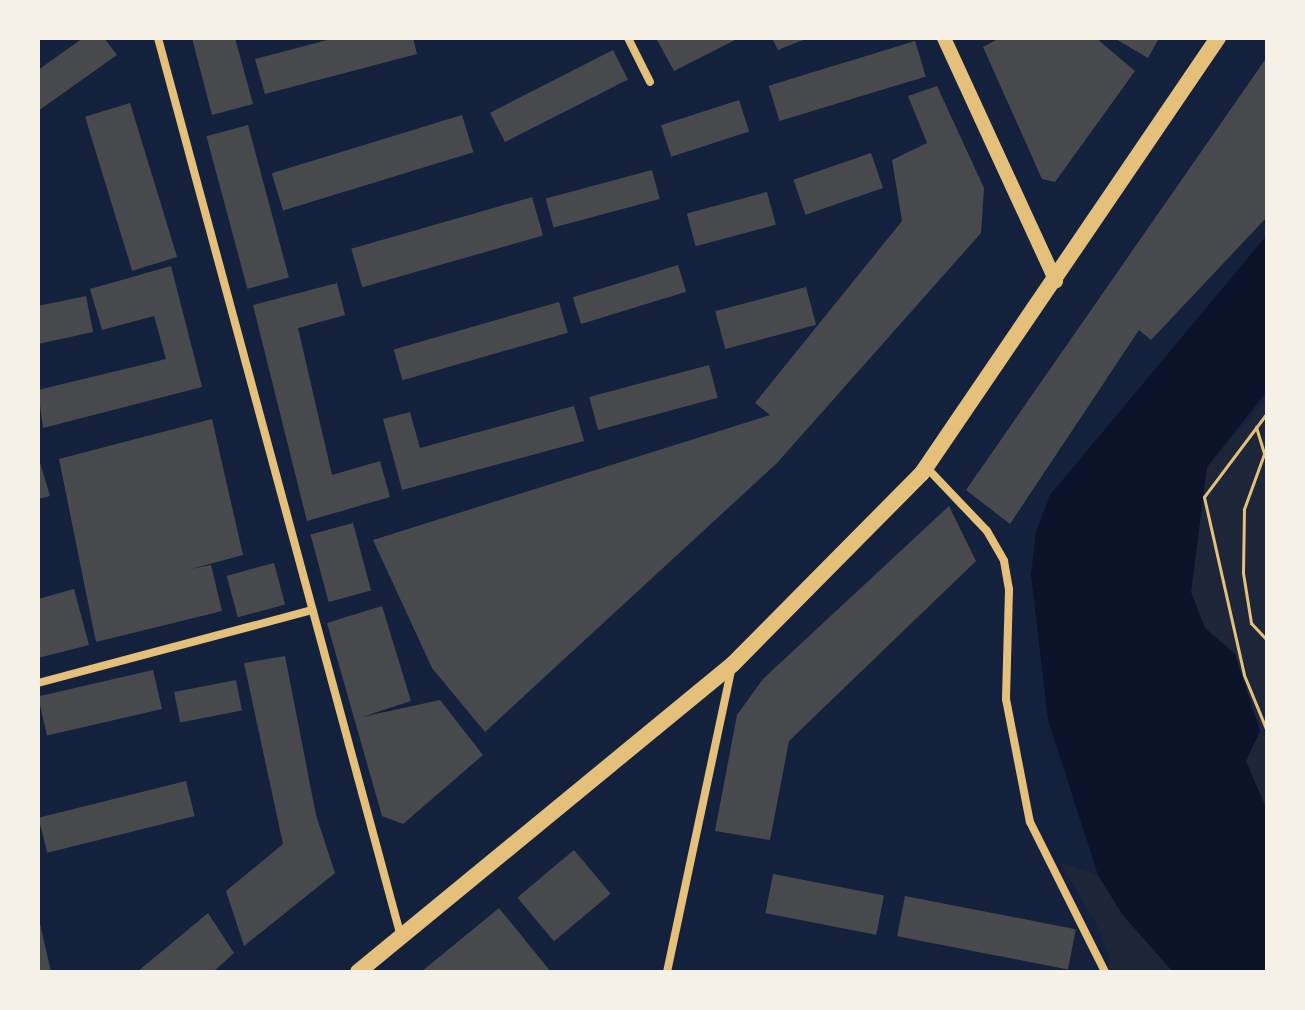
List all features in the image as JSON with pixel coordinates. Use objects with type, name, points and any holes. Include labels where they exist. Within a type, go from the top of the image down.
[{"type":"main road","points":[[358,972],[732,665],[926,467],[1056,281],[1218,38]]},
{"type":"street","points":[[158,38],[401,937]]},
{"type":"street","points":[[628,38],[650,82]]},
{"type":"street","points":[[944,38],[1056,281]]},
{"type":"street","points":[[926,467],[987,531],[1004,561],[1009,590],[1006,699],[1030,822],[1105,972]]},
{"type":"street","points":[[38,683],[312,610]]},
{"type":"street","points":[[667,972],[732,665]]},
{"type":"path","points":[[1267,413],[1204,497],[1244,675],[1267,731]]},
{"type":"path","points":[[1256,427],[1264,454],[1244,509],[1243,573],[1251,623],[1267,640]]},
{"type":"shaded area","points":[[1267,235],[1267,391],[1207,467],[1191,592],[1205,628],[1235,654],[1260,731],[1246,761],[1267,810],[1267,972],[1173,972],[1122,914],[1098,875],[1048,720],[1031,575],[1036,531],[1050,495]]},
{"type":"shaded area","points":[[1267,398],[1267,810],[1246,761],[1260,731],[1235,654],[1205,628],[1191,592],[1207,467]]},
{"type":"shaded area","points":[[1060,863],[1098,875],[1122,914],[1173,972],[1109,972],[1110,956],[1099,929]]},
{"type":"building","points":[[83,38],[104,38],[117,55],[38,111],[38,70]]},
{"type":"building","points":[[192,38],[235,38],[253,104],[212,115]]},
{"type":"building","points":[[335,38],[413,38],[417,54],[265,94],[255,59]]},
{"type":"building","points":[[656,38],[739,38],[674,71]]},
{"type":"building","points":[[772,38],[808,38],[778,50]]},
{"type":"building","points":[[1000,38],[1096,38],[1135,71],[1055,182],[1042,179],[983,47]]},
{"type":"building","points":[[1114,38],[1159,38],[1148,58]]},
{"type":"building","points":[[915,41],[926,76],[780,121],[769,86]]},
{"type":"building","points":[[613,50],[628,79],[505,142],[490,113]]},
{"type":"building","points":[[1267,57],[1267,217],[1151,340],[1139,330],[1010,524],[966,490]]},
{"type":"building","points":[[937,86],[984,188],[981,233],[777,463],[485,732],[432,668],[373,540],[770,415],[755,403],[902,221],[892,160],[927,143],[908,96]]},
{"type":"building","points":[[739,100],[749,131],[671,157],[661,125]]},
{"type":"building","points":[[130,103],[177,257],[132,271],[85,117]]},
{"type":"building","points":[[462,115],[473,152],[283,210],[272,173]]},
{"type":"building","points":[[248,125],[289,278],[247,289],[206,136]]},
{"type":"building","points":[[871,153],[883,188],[806,215],[793,180]]},
{"type":"building","points":[[652,170],[660,199],[554,227],[546,198]]},
{"type":"building","points":[[767,192],[776,225],[696,246],[687,213]]},
{"type":"building","points":[[532,197],[543,235],[362,287],[351,249]]},
{"type":"building","points":[[678,265],[686,292],[581,324],[573,297]]},
{"type":"building","points":[[171,266],[202,387],[43,428],[38,390],[166,359],[154,316],[102,330],[90,289]]},
{"type":"building","points":[[337,283],[345,315],[298,328],[332,475],[380,461],[390,497],[307,521],[253,305]]},
{"type":"building","points":[[806,287],[816,325],[725,349],[715,311]]},
{"type":"building","points":[[86,296],[93,332],[38,344],[38,306]]},
{"type":"building","points":[[559,302],[568,333],[402,380],[394,349]]},
{"type":"building","points":[[709,365],[718,398],[598,430],[589,397]]},
{"type":"building","points":[[574,406],[584,441],[402,490],[383,419],[410,412],[420,448]]},
{"type":"building","points":[[212,419],[243,555],[191,569],[211,565],[222,611],[96,642],[59,459]]},
{"type":"building","points":[[38,456],[50,496],[38,499]]},
{"type":"building","points":[[949,506],[976,561],[789,741],[770,840],[715,831],[737,715],[763,679]]},
{"type":"building","points":[[353,523],[371,591],[329,602],[310,534]]},
{"type":"building","points":[[274,563],[285,605],[238,617],[227,576]]},
{"type":"building","points":[[74,589],[89,645],[38,658],[38,599]]},
{"type":"building","points":[[382,606],[411,701],[362,717],[440,700],[483,755],[403,824],[382,816],[327,623]]},
{"type":"building","points":[[285,656],[316,815],[335,873],[244,946],[226,891],[283,844],[244,663]]},
{"type":"building","points":[[153,670],[162,709],[47,736],[38,697]]},
{"type":"building","points":[[236,680],[242,710],[180,722],[174,692]]},
{"type":"building","points":[[186,781],[195,816],[47,853],[39,818]]},
{"type":"building","points":[[574,850],[611,894],[554,941],[517,898]]},
{"type":"building","points":[[773,874],[884,896],[876,935],[765,913]]},
{"type":"building","points":[[905,896],[1076,929],[1068,969],[897,936]]},
{"type":"building","points":[[499,908],[551,972],[421,972]]},
{"type":"building","points":[[208,913],[234,953],[213,972],[137,972]]},
{"type":"building","points":[[39,919],[51,972],[38,972]]}]
